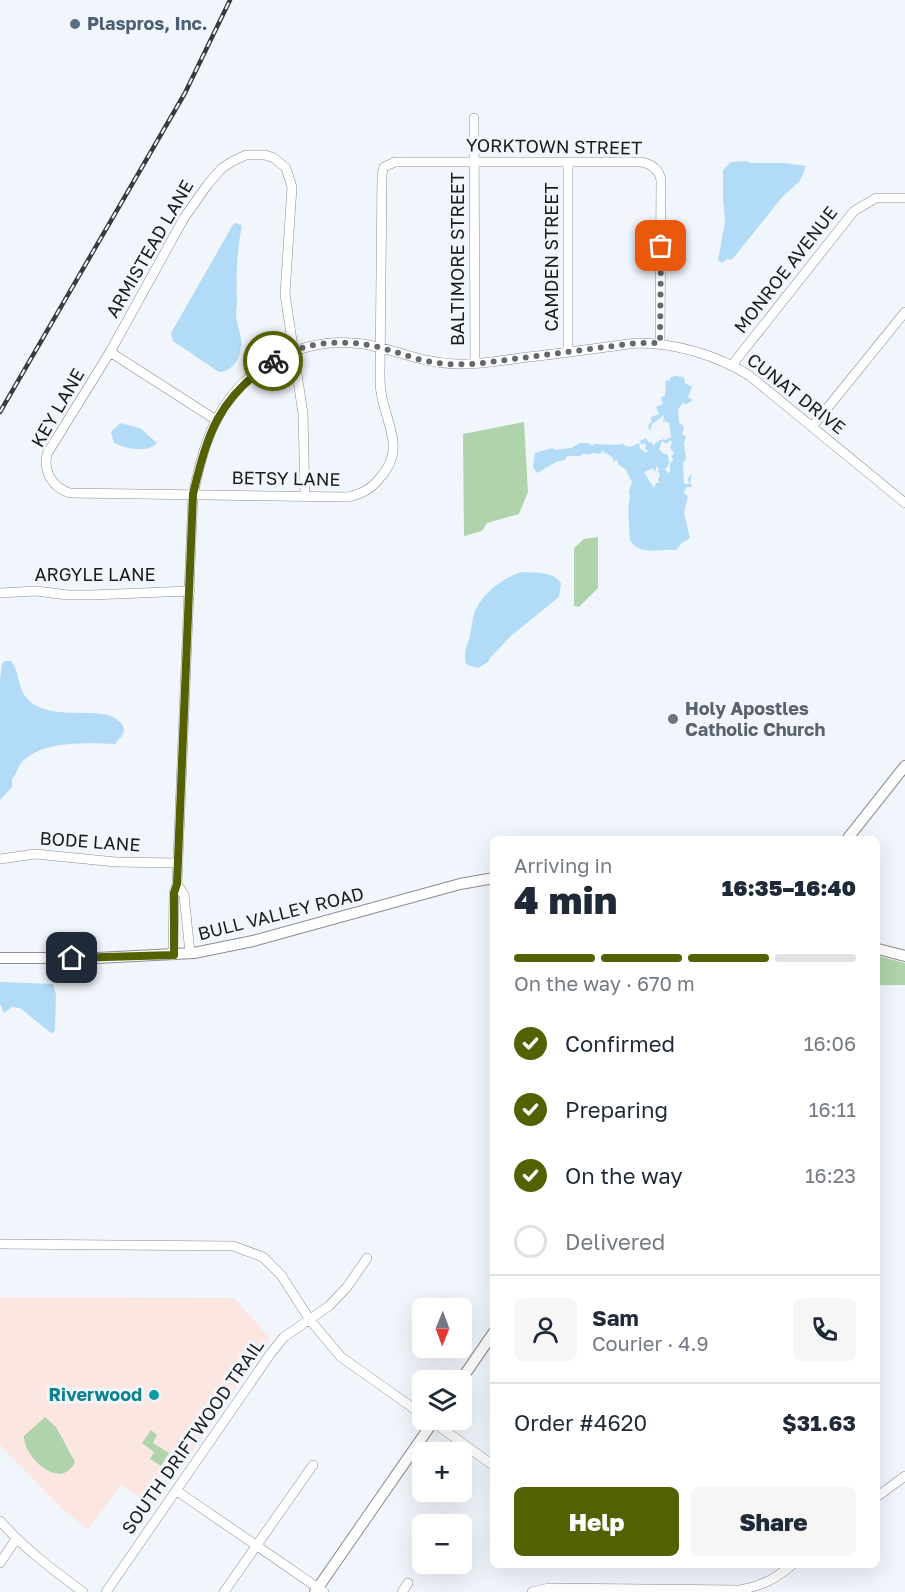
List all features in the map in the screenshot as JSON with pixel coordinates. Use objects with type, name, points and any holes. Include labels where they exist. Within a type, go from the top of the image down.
[{"type":"street","name":"BALTIMORE STREET","points":[[474,118],[475,364]]},
{"type":"street","name":"ARMISTEAD LANE","points":[[110,352],[184,218],[208,184],[229,163],[246,156],[274,158],[280,162],[286,168],[292,187],[284,286],[303,414],[305,496]]},
{"type":"street","name":"YORKTOWN STREET","points":[[381,348],[381,182],[384,167],[400,161],[641,162],[650,165],[660,175],[660,343]]},
{"type":"street","name":"CAMDEN STREET","points":[[568,163],[568,352]]},
{"type":"street","name":"MONROE AVENUE","points":[[732,365],[854,211],[876,198],[905,198]]},
{"type":"street","points":[[812,427],[905,312]]},
{"type":"street","name":"CUNAT DRIVE","points":[[174,955],[174,893],[177,884],[193,494],[201,460],[216,420],[229,400],[250,376],[280,356],[293,350],[335,343],[363,344],[438,363],[475,364],[636,343],[660,343],[732,365],[750,376],[904,500]]},
{"type":"street","name":"BETSY LANE","points":[[193,494],[348,497],[362,494],[372,487],[385,473],[393,458],[394,439],[381,393],[381,348]]},
{"type":"street","points":[[110,352],[216,420]]},
{"type":"street","name":"KEY LANE","points":[[110,352],[47,454],[46,466],[54,484],[70,493],[193,494]]},
{"type":"street","name":"ARGYLE LANE","points":[[0,592],[36,591],[91,595],[190,591]]},
{"type":"street","points":[[850,836],[905,766]]},
{"type":"street","name":"BODE LANE","points":[[0,859],[35,854],[116,862],[177,863]]},
{"type":"street","name":"BULL VALLEY ROAD","points":[[0,958],[97,958],[190,953],[253,941],[460,884],[490,879]]},
{"type":"street","name":"CUNAT DRIVE","points":[[177,884],[184,895],[190,953]]},
{"type":"street","points":[[880,950],[905,956]]},
{"type":"street","points":[[0,1244],[233,1246],[263,1257],[281,1275],[310,1320],[341,1357],[412,1407]]},
{"type":"street","name":"SOUTH DRIFTWOOD TRAIL","points":[[106,1592],[270,1353],[284,1336],[329,1306],[347,1287],[367,1258]]},
{"type":"street","points":[[468,1370],[490,1338]]},
{"type":"street","points":[[177,1491],[319,1590],[425,1430]]},
{"type":"street","points":[[445,1430],[490,1463]]},
{"type":"street","points":[[224,1592],[313,1465]]},
{"type":"street","points":[[880,1495],[905,1476]]},
{"type":"street","points":[[0,1521],[44,1564],[84,1592]]},
{"type":"street","points":[[0,1563],[16,1539]]},
{"type":"street","points":[[532,1592],[549,1587],[740,1590],[775,1579],[788,1568]]},
{"type":"shaded area","points":[[0,1297],[234,1298],[270,1338],[154,1507],[121,1485],[88,1530],[62,1509],[0,1445]]},
{"type":"green space","points":[[524,422],[528,492],[519,514],[487,523],[482,531],[464,536],[463,434]]},
{"type":"green space","points":[[598,537],[598,588],[579,607],[574,606],[574,548],[584,539]]},
{"type":"green space","points":[[880,957],[905,963],[905,985],[880,985]]},
{"type":"green space","points":[[45,1417],[56,1427],[75,1462],[69,1470],[61,1474],[44,1468],[36,1461],[25,1444],[24,1436]]},
{"type":"green space","points":[[151,1430],[157,1435],[153,1443],[169,1453],[161,1466],[150,1459],[154,1452],[142,1443]]},
{"type":"water","points":[[747,161],[806,166],[800,181],[783,196],[735,256],[722,263],[718,260],[725,222],[723,170],[731,162]]},
{"type":"water","points":[[234,223],[242,225],[237,262],[236,316],[241,343],[239,356],[234,364],[228,370],[219,372],[173,341],[171,333]]},
{"type":"water","points":[[684,377],[685,383],[692,387],[688,397],[693,400],[685,405],[684,402],[678,409],[679,422],[684,427],[682,435],[686,436],[684,444],[686,459],[683,463],[684,484],[689,484],[688,478],[692,474],[690,482],[692,487],[686,487],[684,493],[688,496],[684,513],[690,538],[676,550],[651,551],[639,548],[630,540],[628,517],[629,491],[632,482],[618,461],[615,460],[614,464],[613,458],[605,454],[603,450],[600,454],[587,455],[584,453],[580,456],[567,456],[565,460],[556,462],[537,473],[533,467],[535,453],[552,448],[556,450],[571,448],[580,443],[593,446],[594,444],[624,443],[623,445],[630,447],[639,443],[640,448],[646,453],[648,451],[645,449],[646,445],[644,443],[641,445],[640,441],[646,438],[649,443],[652,442],[653,446],[663,438],[665,440],[671,437],[669,423],[663,422],[664,415],[652,424],[650,431],[648,427],[650,422],[652,423],[651,417],[659,414],[656,407],[663,404],[661,398],[665,395],[666,380],[670,381],[670,378]],"holes":[[[670,440],[672,442],[670,448],[674,453],[671,458],[674,459],[670,463],[668,473],[665,469],[669,464],[668,456],[659,449],[662,441],[667,444]],[[656,466],[660,474],[659,483],[656,483],[654,488],[644,472],[653,468],[654,472]]]},
{"type":"water","points":[[120,423],[140,428],[157,443],[142,449],[114,443],[111,432]]},
{"type":"water","points":[[522,572],[543,573],[558,579],[561,583],[559,597],[512,635],[488,662],[478,668],[467,665],[466,650],[476,609],[495,586]]},
{"type":"water","points":[[5,661],[11,661],[24,695],[35,705],[52,711],[108,715],[120,722],[124,731],[115,744],[65,744],[41,750],[30,756],[21,763],[12,779],[12,787],[0,800],[0,680],[2,664]]},
{"type":"water","points":[[0,982],[53,984],[56,995],[55,1031],[51,1033],[20,1008],[12,1007],[4,1013],[0,1004]]},
{"type":"railway","points":[[0,412],[185,93],[230,0]]},
{"type":"way so far","points":[[273,361],[306,346],[335,343],[363,344],[438,363],[475,364],[636,343],[660,343],[661,246]]},
{"type":"place","name":"Plaspros, Inc.","points":[[75,24]]},
{"type":"place","name":"Holy Apostles Catholic Church","points":[[673,719]]},
{"type":"place","name":"Riverwood","points":[[154,1395]]},
{"type":"route","points":[[72,958],[174,955],[174,893],[177,884],[193,494],[201,460],[216,420],[229,400],[250,376],[273,361]]}]
